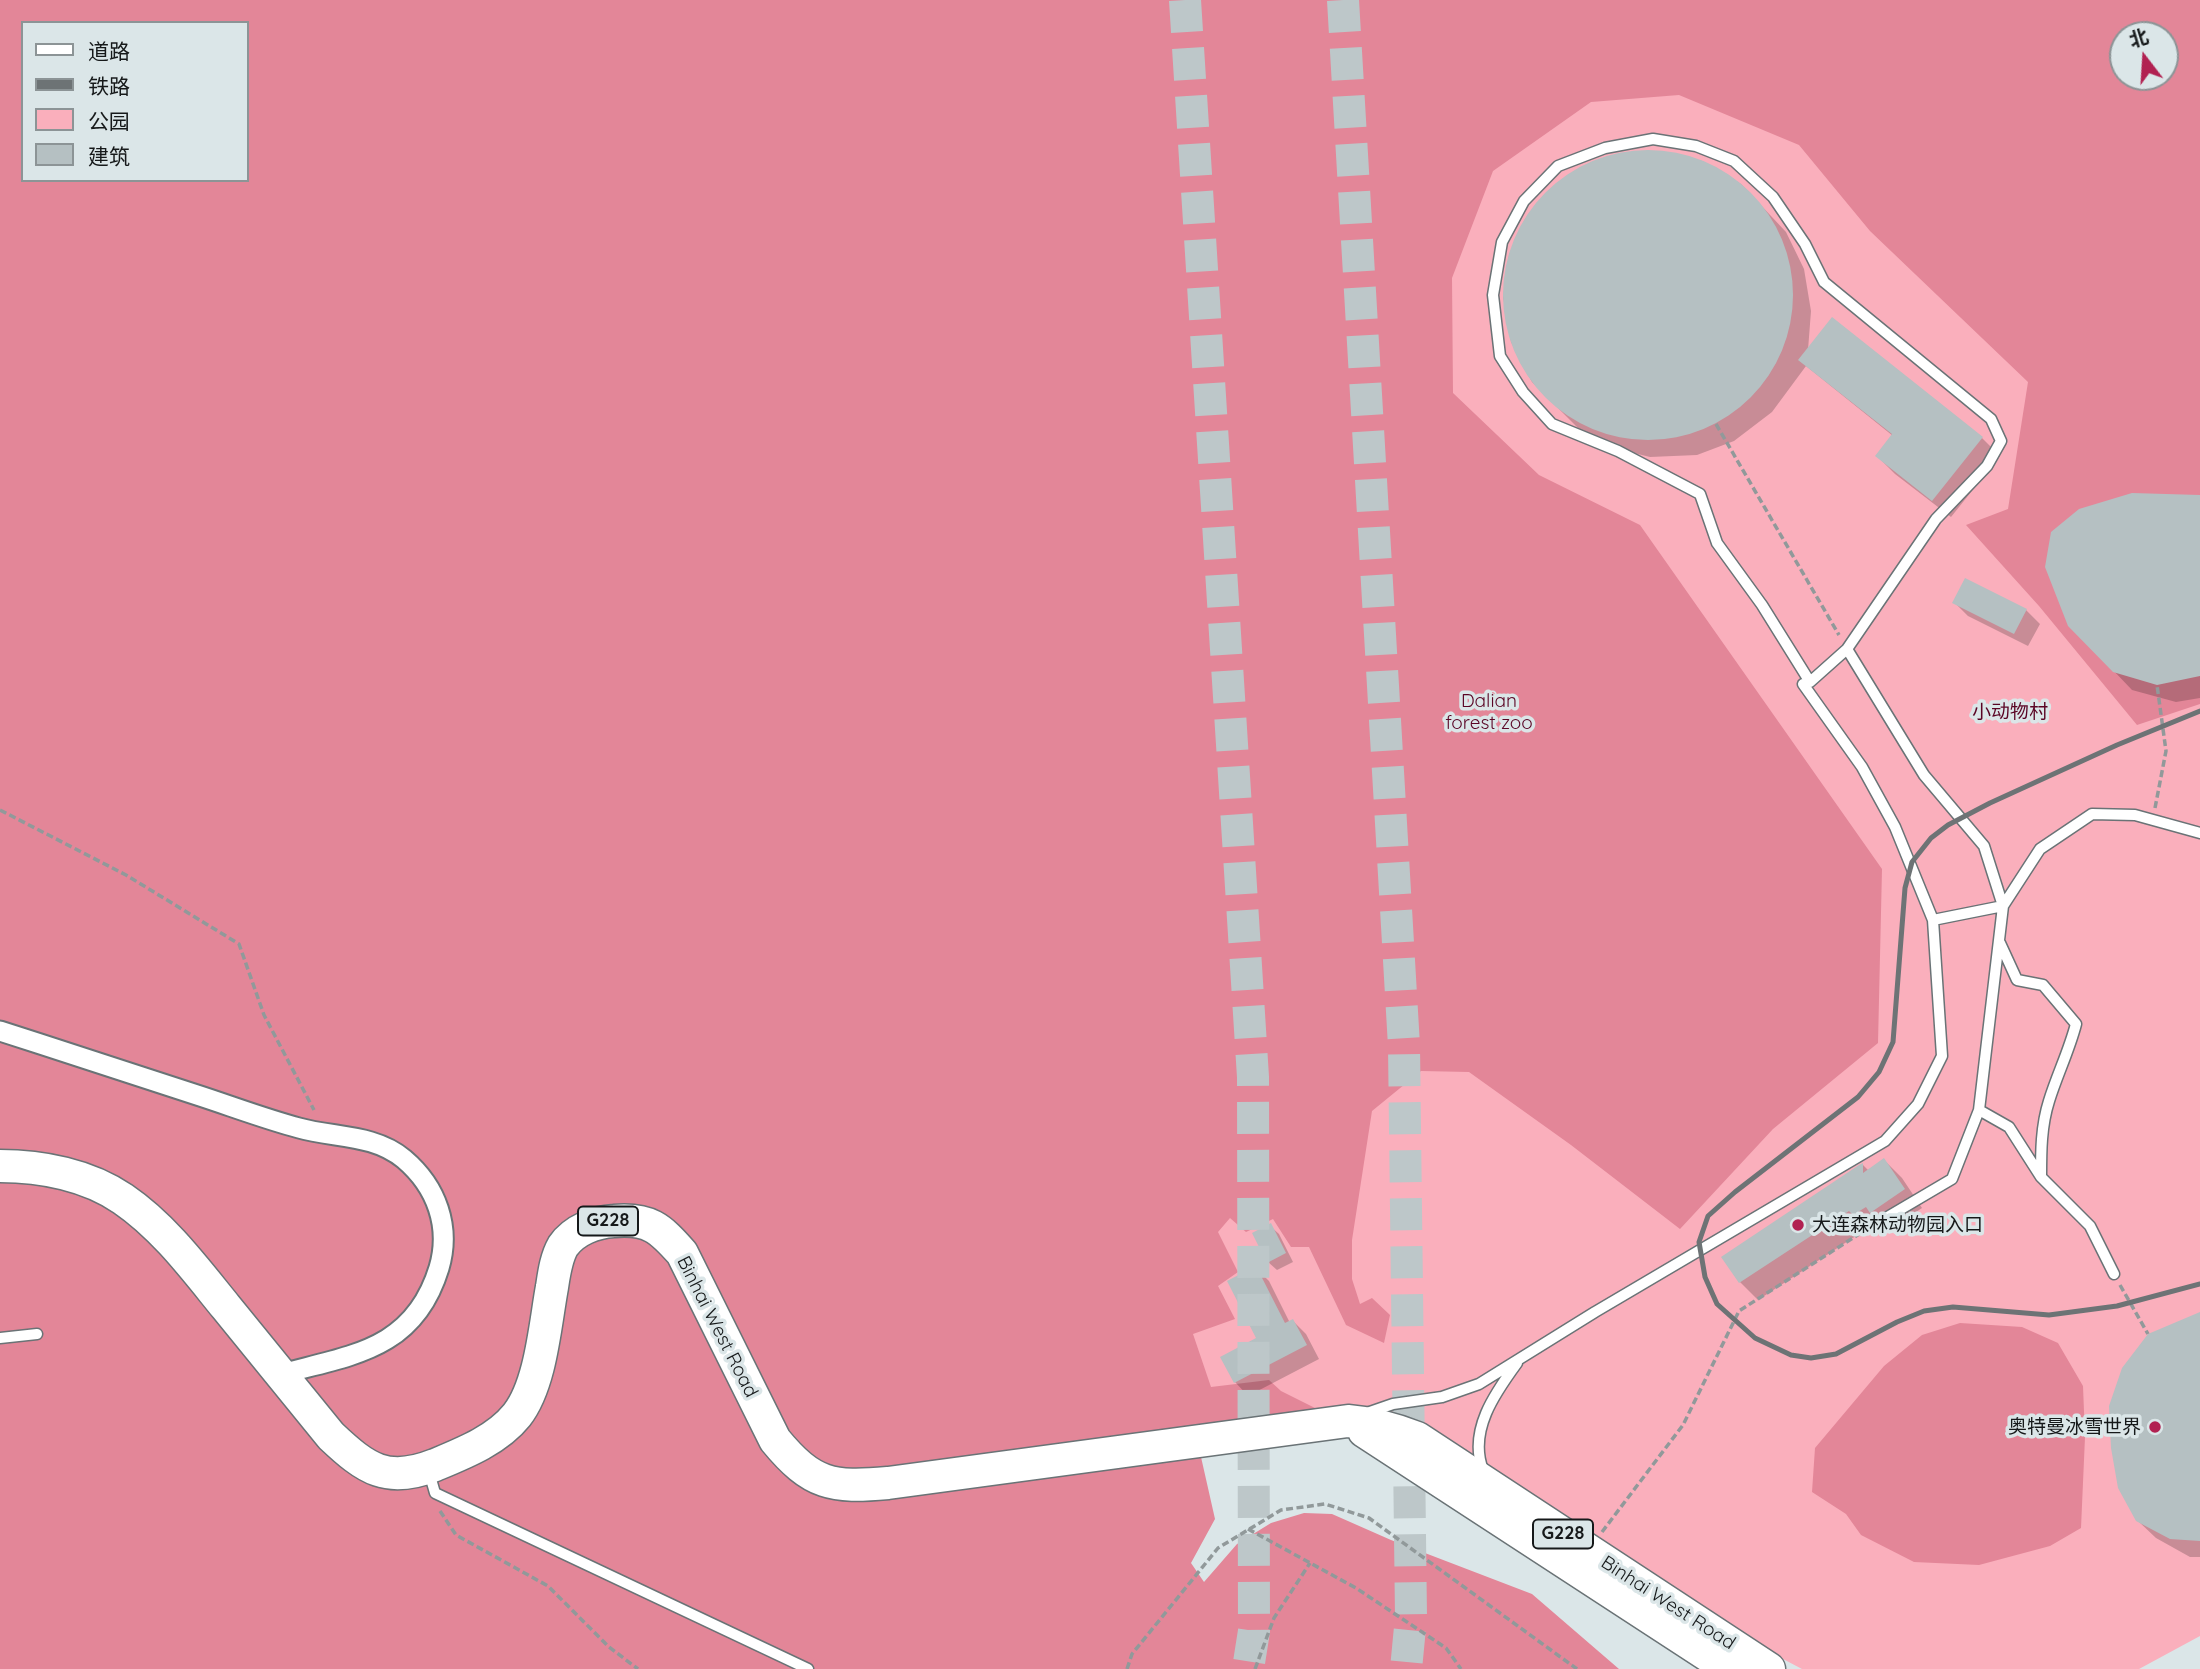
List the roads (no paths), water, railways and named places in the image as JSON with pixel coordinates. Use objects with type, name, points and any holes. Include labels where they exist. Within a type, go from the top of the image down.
[{"type":"highway","name":"Binhai West Road","points":[[0,1166],[21,1166],[55,1172],[87,1181],[122,1198],[172,1243],[331,1436],[356,1460],[377,1471],[406,1474],[431,1481],[500,1431],[517,1415],[528,1394],[536,1369],[556,1264],[563,1247],[574,1235],[589,1226],[631,1219],[650,1223],[666,1235],[682,1253],[775,1440],[793,1461],[812,1476],[835,1484],[888,1483],[1348,1421],[1393,1428],[1417,1438],[1588,1550],[1752,1667]]},
{"type":"highway","name":"Binhai West Road","points":[[1348,1421],[1752,1667]]},
{"type":"street","points":[[0,1031],[299,1128],[358,1138],[381,1145],[403,1158],[419,1173],[433,1191],[441,1213],[444,1236],[436,1278],[426,1298],[410,1321],[393,1338],[369,1350],[281,1374]]},
{"type":"lane","points":[[1653,139],[1696,146],[1734,161],[1773,197],[1805,244],[1824,282],[1991,419],[2001,441],[1987,466],[1936,519],[1847,649],[1810,682],[1762,605],[1717,542],[1700,494],[1618,451],[1552,424],[1523,392],[1500,356],[1493,295],[1502,242],[1524,201],[1558,166],[1605,148],[1653,139]]},
{"type":"lane","points":[[1847,649],[1924,775],[1984,846],[2003,906],[1979,1110],[1952,1179],[1878,1222]]},
{"type":"lane","points":[[1348,1421],[1393,1404],[1442,1397],[1479,1384],[1595,1312],[1885,1141],[1917,1104],[1942,1056],[1933,920],[1895,827],[1861,767],[1803,684]]},
{"type":"lane","points":[[1933,920],[2003,906],[2040,849],[2092,814],[2135,815],[2200,833]]},
{"type":"lane","points":[[1999,942],[2017,980],[2043,985],[2076,1024],[2069,1051],[2048,1102],[2042,1138],[2041,1177]]},
{"type":"lane","points":[[1979,1110],[2009,1127],[2041,1177],[2090,1226],[2114,1274]]},
{"type":"lane","points":[[0,1338],[37,1334]]},
{"type":"lane","points":[[1489,1485],[1480,1462],[1479,1440],[1485,1416],[1498,1389],[1520,1360]]},
{"type":"lane","points":[[431,1481],[808,1669]]},
{"type":"tunnel","points":[[1185,0],[1253,1077],[1254,1631],[1248,1669]]},
{"type":"tunnel","points":[[1343,0],[1404,1046],[1411,1617],[1406,1669]]},
{"type":"railway","points":[[2200,711],[2117,745],[1990,803],[1948,825],[1931,838],[1912,862],[1905,888],[1893,1042],[1879,1072],[1858,1097],[1708,1216],[1699,1242],[1705,1277],[1717,1304],[1755,1338],[1791,1355],[1811,1358],[1836,1354],[1924,1311],[1953,1307],[2049,1315],[2117,1306],[2200,1284]]},
{"type":"place","name":"大连森林动物园入口","points":[[1798,1225]]},
{"type":"place","name":"奥特曼冰雪世界","points":[[2155,1427]]},
{"type":"park label","name":"Dalian forest zoo","points":[[1489,712]]},
{"type":"park label","name":"小动物村","points":[[2010,712]]}]
